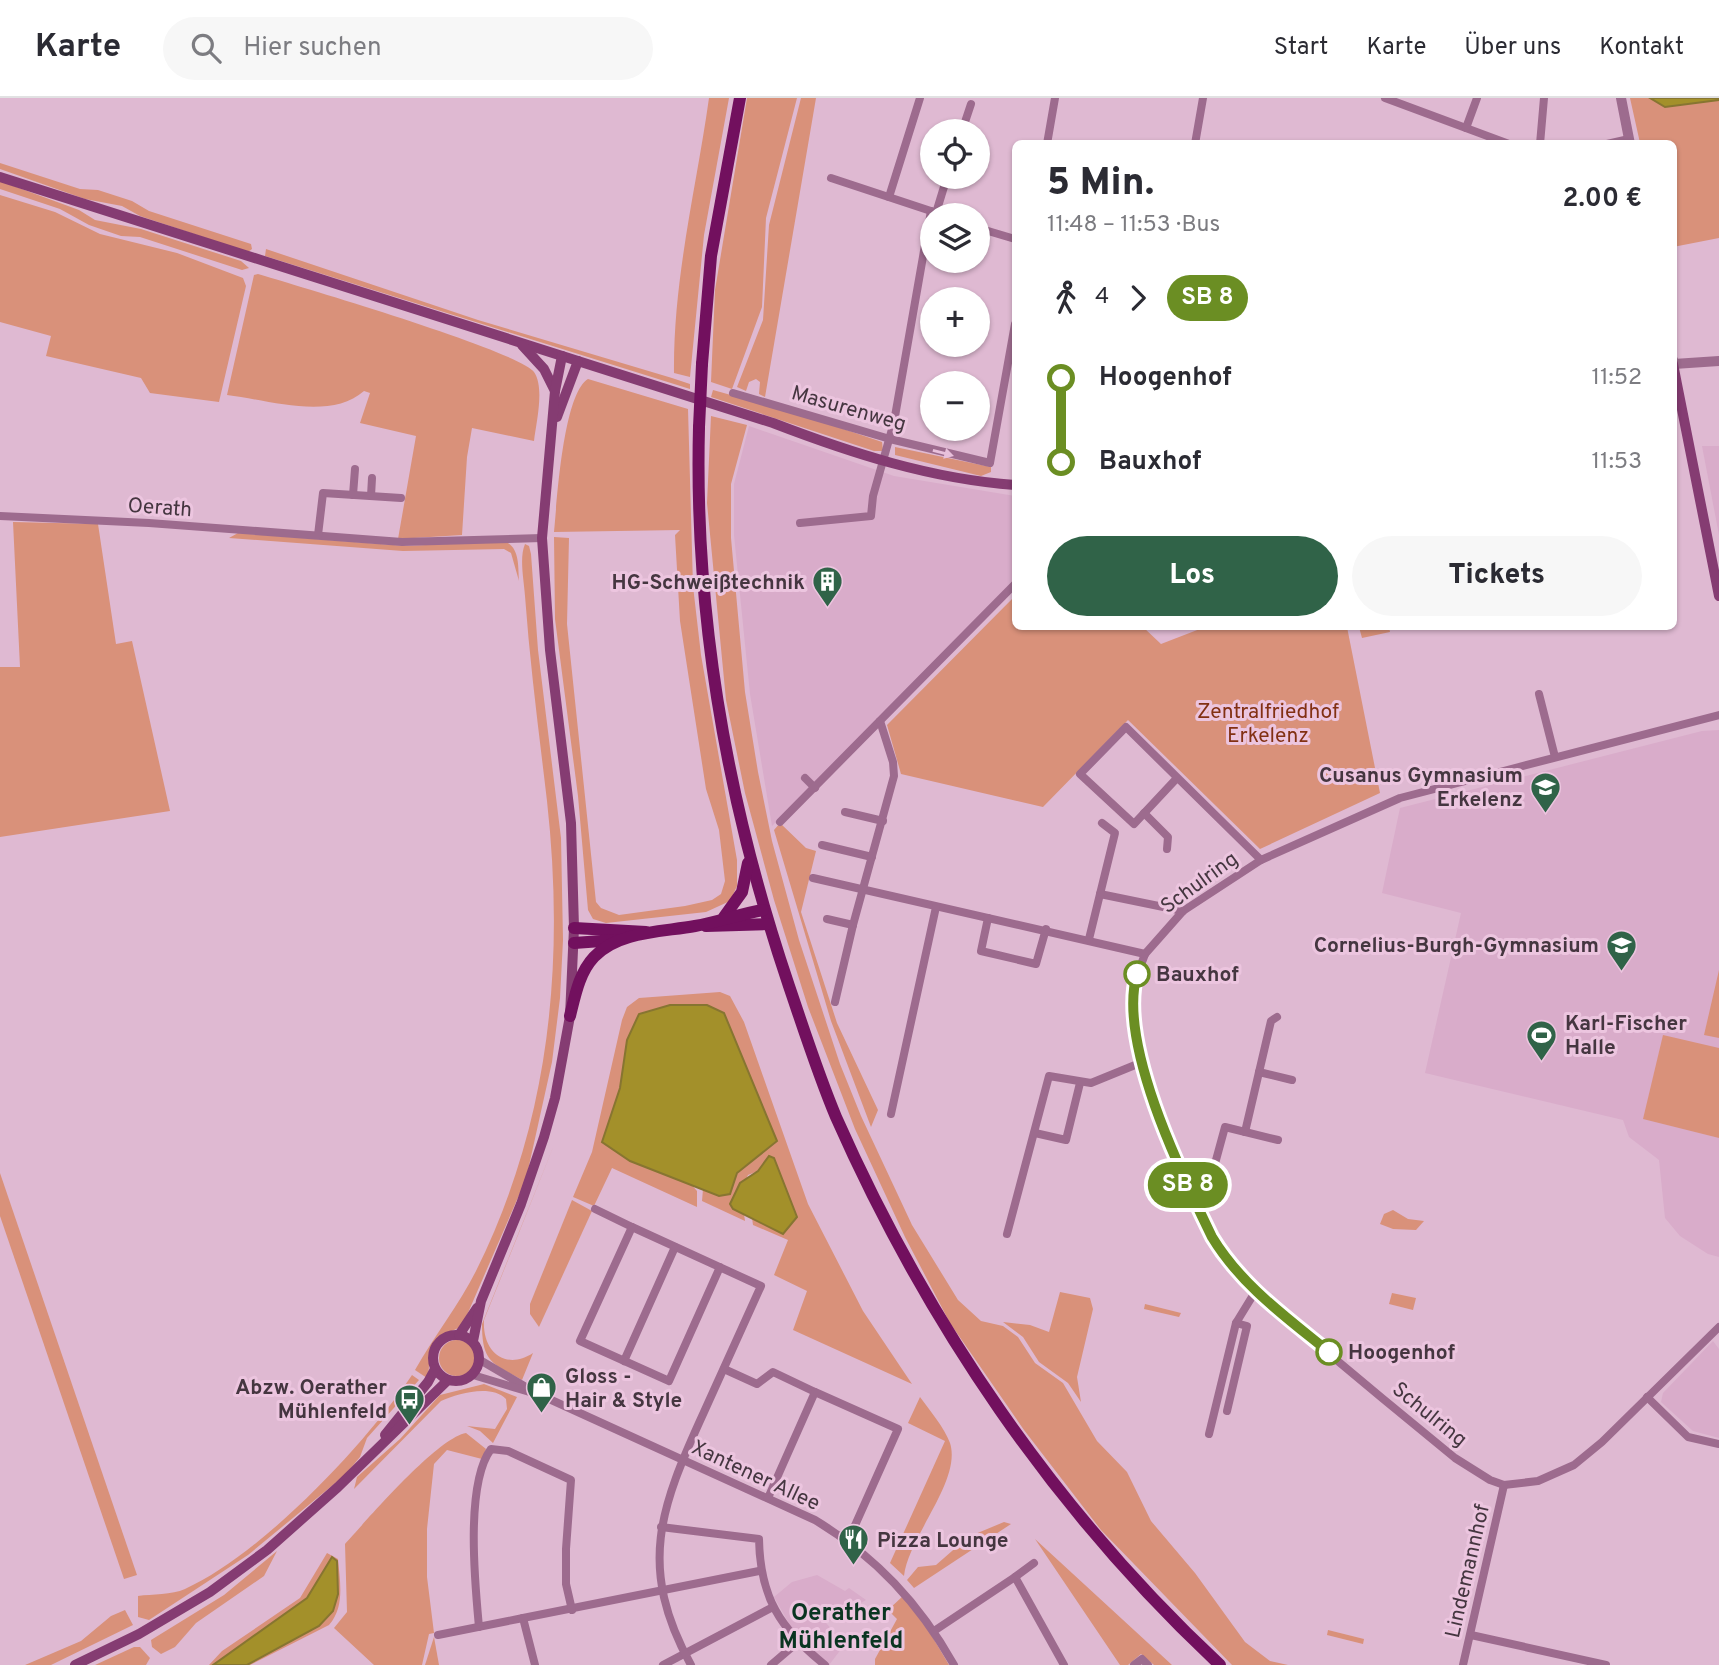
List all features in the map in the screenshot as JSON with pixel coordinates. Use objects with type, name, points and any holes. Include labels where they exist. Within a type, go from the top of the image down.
[{"type":"main road","points":[[740,98],[711,256],[699,427],[700,526],[706,617],[718,710],[763,910],[836,1116],[897,1244],[944,1327],[992,1400],[1094,1533],[1178,1625],[1220,1665]]},
{"type":"main road","points":[[0,177],[578,361],[884,462],[980,482],[1012,485]]},
{"type":"main road","points":[[520,343],[544,369],[555,391]]},
{"type":"main road","points":[[562,356],[555,391],[555,423],[542,538],[548,637],[571,823],[574,943],[570,1016]]},
{"type":"main road","points":[[555,423],[578,361]]},
{"type":"main road","points":[[1677,383],[1719,596]]},
{"type":"main road","points":[[724,917],[742,891],[749,856]]},
{"type":"main road","points":[[698,926],[724,917],[763,910]]},
{"type":"main road","points":[[459,1335],[481,1301],[521,1204],[555,1098],[579,982],[592,959],[608,946],[649,932],[698,926],[725,928],[768,924]]},
{"type":"main road","points":[[574,928],[649,932]]},
{"type":"main road","points":[[574,943],[625,940]]},
{"type":"main road","points":[[435,1369],[448,1380],[461,1381],[473,1374],[480,1360],[473,1341],[481,1301]]},
{"type":"main road","points":[[378,1446],[428,1382],[435,1369],[435,1348],[445,1337],[459,1335],[473,1341]]},
{"type":"main road","points":[[75,1665],[139,1634],[210,1592],[267,1550],[311,1512],[448,1380]]},
{"type":"street","points":[[889,197],[920,98]]},
{"type":"street","points":[[1048,140],[1055,98]]},
{"type":"street","points":[[1196,140],[1203,98]]},
{"type":"street","points":[[1385,98],[1409,102],[1485,139]]},
{"type":"street","points":[[1466,128],[1477,98]]},
{"type":"street","points":[[1540,140],[1544,98]]},
{"type":"street","points":[[1621,98],[1629,140]]},
{"type":"street","points":[[966,119],[971,104]]},
{"type":"street","points":[[831,178],[920,207]]},
{"type":"street","points":[[990,232],[1012,238]]},
{"type":"street","points":[[800,523],[853,520],[872,516],[873,496],[890,439],[925,273]]},
{"type":"street","name":"Masurenweg","points":[[733,393],[890,439],[981,463],[990,463],[1012,340]]},
{"type":"street","points":[[1677,363],[1719,361]]},
{"type":"street","points":[[352,495],[355,469]]},
{"type":"street","points":[[370,496],[372,478]]},
{"type":"street","points":[[318,536],[323,493],[401,498]]},
{"type":"street","name":"Oerath","points":[[0,516],[149,523],[402,542],[542,538]]},
{"type":"street","points":[[780,821],[1012,587]]},
{"type":"street","points":[[1539,694],[1555,757]]},
{"type":"street","name":"Schulring","points":[[1504,1485],[1455,1458],[1255,1292],[1222,1253],[1190,1189],[1140,1063],[1133,1029],[1131,992],[1145,954],[1182,911],[1261,860],[1400,797],[1719,715]]},
{"type":"street","points":[[835,1002],[894,776],[893,762],[880,721]]},
{"type":"street","points":[[1177,778],[1134,824],[1080,774],[1126,727],[1261,860]]},
{"type":"street","points":[[805,778],[815,788]]},
{"type":"street","points":[[845,812],[883,821]]},
{"type":"street","points":[[1144,813],[1168,837],[1167,849]]},
{"type":"street","points":[[1089,940],[1115,833],[1102,823]]},
{"type":"street","points":[[822,845],[872,857]]},
{"type":"street","points":[[813,878],[1046,929],[1145,954]]},
{"type":"street","points":[[1100,894],[1182,911]]},
{"type":"street","points":[[891,1114],[936,907]]},
{"type":"street","points":[[988,918],[981,951],[1036,964],[1046,929]]},
{"type":"street","points":[[827,919],[853,925]]},
{"type":"street","points":[[1245,1132],[1271,1021],[1277,1017]]},
{"type":"street","points":[[1007,1234],[1029,1142],[1035,1133],[1049,1076],[1080,1083],[1100,1080],[1140,1063]]},
{"type":"street","points":[[1259,1072],[1293,1080]]},
{"type":"street","points":[[1035,1133],[1066,1140],[1080,1083]]},
{"type":"street","points":[[1190,1189],[1213,1171],[1225,1127],[1278,1140]]},
{"type":"street","points":[[595,1209],[761,1286],[682,1460],[669,1493],[661,1527],[662,1590],[671,1624],[691,1665]]},
{"type":"street","points":[[632,1227],[580,1341],[669,1381],[720,1268]]},
{"type":"street","points":[[624,1361],[676,1247]]},
{"type":"street","points":[[1209,1434],[1236,1323],[1255,1292]]},
{"type":"street","points":[[1227,1411],[1247,1326],[1236,1323]]},
{"type":"street","points":[[1504,1485],[1538,1481],[1574,1465],[1719,1327]]},
{"type":"street","name":"Xantener Allee","points":[[480,1360],[536,1393],[768,1498],[848,1541],[900,1586],[934,1631],[954,1665]]},
{"type":"street","points":[[724,1369],[757,1384],[773,1372],[898,1429],[848,1541]]},
{"type":"street","name":"Xantener Allee","points":[[473,1374],[520,1391],[536,1393]]},
{"type":"street","points":[[768,1498],[815,1392]]},
{"type":"street","points":[[1647,1397],[1688,1437],[1719,1444]]},
{"type":"street","points":[[479,1627],[473,1563],[476,1507],[485,1457],[491,1449],[508,1451],[571,1480],[566,1584],[572,1610]]},
{"type":"street","name":"Lindemannhof","points":[[1463,1665],[1504,1485]]},
{"type":"street","points":[[661,1527],[759,1539],[760,1571],[773,1607],[798,1642],[825,1665]]},
{"type":"street","points":[[934,1631],[1034,1563]]},
{"type":"street","points":[[438,1635],[760,1571]]},
{"type":"street","points":[[1015,1577],[1064,1665]]},
{"type":"street","points":[[663,1665],[773,1607]]},
{"type":"street","points":[[523,1618],[535,1665]]},
{"type":"street","points":[[1471,1635],[1564,1661],[1606,1665]]},
{"type":"street","points":[[771,1665],[798,1642]]},
{"type":"street","points":[[1134,1665],[1142,1659],[1148,1665]]},
{"type":"shaded area","points":[[1650,98],[1719,98],[1719,100],[1665,107]]},
{"type":"shaded area","points":[[749,426],[894,476],[1012,496],[1012,581],[772,826],[750,694],[734,535],[734,484]]},
{"type":"shaded area","points":[[1702,446],[1719,446],[1719,535]]},
{"type":"shaded area","points":[[1719,730],[1719,1257],[1708,1254],[1680,1236],[1665,1218],[1659,1160],[1629,1137],[1623,1120],[1425,1073],[1461,913],[1382,893],[1400,808],[1702,731]]},
{"type":"shaded area","points":[[670,1005],[707,1005],[724,1013],[777,1141],[737,1173],[730,1194],[719,1196],[630,1161],[602,1142],[620,1088],[627,1040],[639,1014]]},
{"type":"shaded area","points":[[769,1156],[774,1158],[797,1217],[783,1234],[733,1209],[730,1204],[740,1183],[758,1171]]},
{"type":"shaded area","points":[[1713,1341],[1719,1349],[1719,1438],[1693,1431],[1661,1402],[1663,1393]]},
{"type":"shaded area","points":[[332,1557],[337,1561],[338,1594],[333,1611],[319,1626],[247,1665],[213,1665],[307,1598]]},
{"type":"shaded area","points":[[817,1575],[845,1591],[849,1588],[866,1600],[826,1623],[845,1644],[829,1665],[791,1627],[774,1597],[792,1582]]},
{"type":"green space","points":[[709,98],[729,98],[704,235],[690,377],[674,373],[677,303]]},
{"type":"green space","points":[[747,98],[797,98],[766,218],[762,307],[732,389],[711,382],[715,290]]},
{"type":"green space","points":[[801,98],[816,98],[765,397],[759,394],[760,382],[756,379],[749,382],[746,391],[737,387],[763,320],[769,225]]},
{"type":"green space","points":[[1630,98],[1719,98],[1719,238],[1677,246],[1677,140],[1639,140]]},
{"type":"green space","points":[[0,163],[80,189],[98,190],[132,201],[149,211],[251,244],[252,249],[248,252],[140,216],[122,206],[85,199],[0,169]]},
{"type":"green space","points":[[0,181],[79,210],[95,220],[141,229],[241,261],[249,268],[242,270],[140,237],[121,236],[89,225],[60,209],[0,189]]},
{"type":"green space","points":[[0,195],[55,212],[100,234],[177,253],[243,278],[246,286],[219,402],[150,393],[141,378],[46,356],[51,336],[0,322]]},
{"type":"green space","points":[[266,249],[478,320],[672,378],[690,384],[690,389],[265,256]]},
{"type":"green space","points":[[258,274],[451,335],[519,362],[534,372],[539,396],[534,441],[472,428],[467,457],[462,535],[398,539],[416,436],[360,423],[370,393],[364,391],[350,400],[317,407],[227,395],[254,275]]},
{"type":"green space","points":[[588,379],[688,409],[693,586],[701,655],[737,860],[737,886],[730,901],[706,912],[606,923],[593,919],[588,910],[578,796],[555,619],[554,537],[569,538],[567,624],[596,902],[601,908],[619,915],[685,906],[712,900],[721,894],[725,881],[719,830],[706,789],[680,621],[675,535],[680,530],[554,532],[567,426],[579,389]]},
{"type":"green space","points":[[713,390],[802,415],[882,442],[883,451],[874,451],[711,397]]},
{"type":"green space","points":[[711,416],[747,425],[731,484],[731,538],[745,692],[758,772],[772,841],[799,940],[840,1064],[861,1116],[912,1225],[958,1300],[981,1321],[1003,1326],[1018,1337],[1035,1363],[1063,1383],[1097,1441],[1127,1472],[1151,1521],[1195,1573],[1245,1642],[1270,1661],[1288,1665],[1232,1665],[1101,1530],[1024,1430],[950,1323],[905,1237],[855,1129],[808,1007],[774,900],[745,793],[726,700],[707,503]]},
{"type":"green space","points":[[895,447],[991,467],[991,472],[981,476],[895,455]]},
{"type":"green space","points":[[13,522],[98,524],[116,644],[132,641],[170,811],[0,837],[0,667],[20,667]]},
{"type":"green space","points":[[238,533],[406,546],[504,541],[516,552],[519,581],[511,553],[504,549],[403,551],[229,538]]},
{"type":"green space","points":[[525,544],[529,546],[531,554],[538,650],[561,838],[563,940],[560,998],[552,1062],[526,1179],[464,1322],[457,1329],[440,1336],[433,1344],[427,1378],[415,1370],[469,1284],[501,1215],[521,1157],[536,1100],[546,1041],[552,982],[552,862],[522,569]]},
{"type":"green space","name":"Zentralfriedhof Erkelenz","points":[[1012,599],[1012,630],[1146,630],[1161,644],[1197,630],[1348,630],[1380,793],[1260,849],[1128,720],[1043,807],[901,774],[887,725]]},
{"type":"green space","points":[[1360,630],[1390,630],[1390,632],[1362,638]]},
{"type":"green space","points":[[780,823],[806,848],[816,851],[801,912],[837,1023],[878,1110],[871,1127],[831,1021],[774,830]]},
{"type":"green space","points":[[1719,970],[1719,1038],[1704,1035]]},
{"type":"green space","points":[[720,992],[730,996],[744,1022],[808,1204],[863,1311],[912,1384],[793,1330],[807,1291],[774,1275],[788,1240],[753,1225],[752,1218],[783,1234],[769,1157],[758,1171],[748,1175],[733,1209],[744,1214],[745,1221],[702,1201],[703,1189],[719,1196],[730,1194],[737,1173],[777,1141],[724,1013],[627,1040],[620,1088],[602,1142],[666,1175],[690,1183],[697,1191],[697,1207],[612,1168],[594,1206],[573,1197],[592,1152],[627,1007],[639,998]]},
{"type":"green space","points":[[1663,1035],[1719,1048],[1719,1138],[1643,1119]]},
{"type":"green space","points":[[554,1145],[484,1320],[487,1341],[498,1355],[514,1360],[533,1353],[522,1380],[490,1359],[484,1346],[482,1324]]},
{"type":"green space","points":[[0,1173],[137,1575],[124,1579],[0,1216]]},
{"type":"green space","points":[[572,1200],[592,1211],[539,1327],[530,1314],[530,1304]]},
{"type":"green space","points":[[1393,1210],[1408,1219],[1424,1221],[1416,1230],[1393,1229],[1380,1224],[1384,1214]]},
{"type":"green space","points":[[1060,1292],[1090,1298],[1093,1309],[1077,1377],[1081,1402],[1068,1383],[1039,1362],[1023,1337],[1003,1322],[1030,1325],[1049,1332]]},
{"type":"green space","points":[[1392,1293],[1416,1298],[1413,1310],[1389,1304]]},
{"type":"green space","points":[[1145,1304],[1181,1313],[1179,1317],[1144,1309]]},
{"type":"green space","points":[[457,1340],[469,1346],[475,1358],[469,1370],[457,1376],[445,1370],[439,1358],[445,1346]]},
{"type":"green space","points":[[412,1375],[419,1380],[367,1438],[360,1457],[345,1475],[248,1555],[149,1620],[138,1617],[138,1596],[185,1589],[215,1573],[278,1524],[310,1495],[368,1433]]},
{"type":"green space","points":[[484,1384],[517,1397],[493,1443],[480,1431],[467,1426],[495,1429],[507,1409],[506,1399],[500,1394],[484,1391],[456,1395],[441,1401],[354,1489],[357,1477],[400,1439],[440,1395]]},
{"type":"green space","points":[[920,1397],[947,1437],[952,1458],[942,1491],[915,1544],[904,1576],[890,1563],[945,1441],[908,1423]]},
{"type":"green space","points":[[466,1433],[486,1449],[482,1459],[447,1450],[434,1464],[427,1529],[427,1577],[434,1633],[429,1634],[422,1665],[374,1665],[334,1628],[347,1612],[345,1544],[421,1464],[453,1438]]},
{"type":"green space","points":[[1004,1522],[1011,1524],[914,1588],[907,1580],[918,1567],[936,1565],[968,1537]]},
{"type":"green space","points":[[1035,1539],[1172,1665],[1154,1665],[1141,1654],[1128,1665],[1120,1665]]},
{"type":"green space","points":[[277,1551],[264,1576],[196,1623],[175,1647],[161,1654],[152,1647],[151,1640],[224,1595]]},
{"type":"green space","points":[[327,1553],[338,1559],[340,1585],[337,1610],[329,1625],[250,1665],[209,1665],[222,1651],[300,1598]]},
{"type":"green space","points":[[903,1596],[926,1626],[949,1665],[875,1665],[875,1659],[897,1619],[888,1610]]},
{"type":"green space","points":[[125,1610],[133,1625],[51,1665],[25,1665],[81,1641],[111,1616]]},
{"type":"green space","points":[[1328,1630],[1364,1639],[1363,1644],[1327,1635]]},
{"type":"green space","points":[[434,1637],[439,1665],[425,1665]]},
{"type":"green space","points":[[134,1647],[140,1647],[150,1658],[146,1665],[95,1665]]},
{"type":"bus line","points":[[1137,974],[1131,992],[1133,1029],[1140,1063],[1212,1237],[1226,1259],[1255,1292],[1329,1352]]},
{"type":"place","name":"HG-Schweißtechnik","points":[[828,609]]},
{"type":"place","name":"Cusanus Gymnasium Erkelenz","points":[[1546,814]]},
{"type":"place","name":"Cornelius-Burgh-Gymnasium","points":[[1622,972]]},
{"type":"place","name":"Bauxhof","points":[[1137,974]]},
{"type":"place","name":"Karl-Fischer Halle","points":[[1542,1062]]},
{"type":"place","name":"Hoogenhof","points":[[1329,1352]]},
{"type":"place","name":"Gloss - Hair & Style","points":[[542,1415]]},
{"type":"place","name":"Abzw. Oerather Mühlenfeld","points":[[410,1426]]},
{"type":"place","name":"Pizza Lounge","points":[[854,1567]]},
{"type":"district","name":"Oerather Mühlenfeld","points":[[841,1626]]}]
